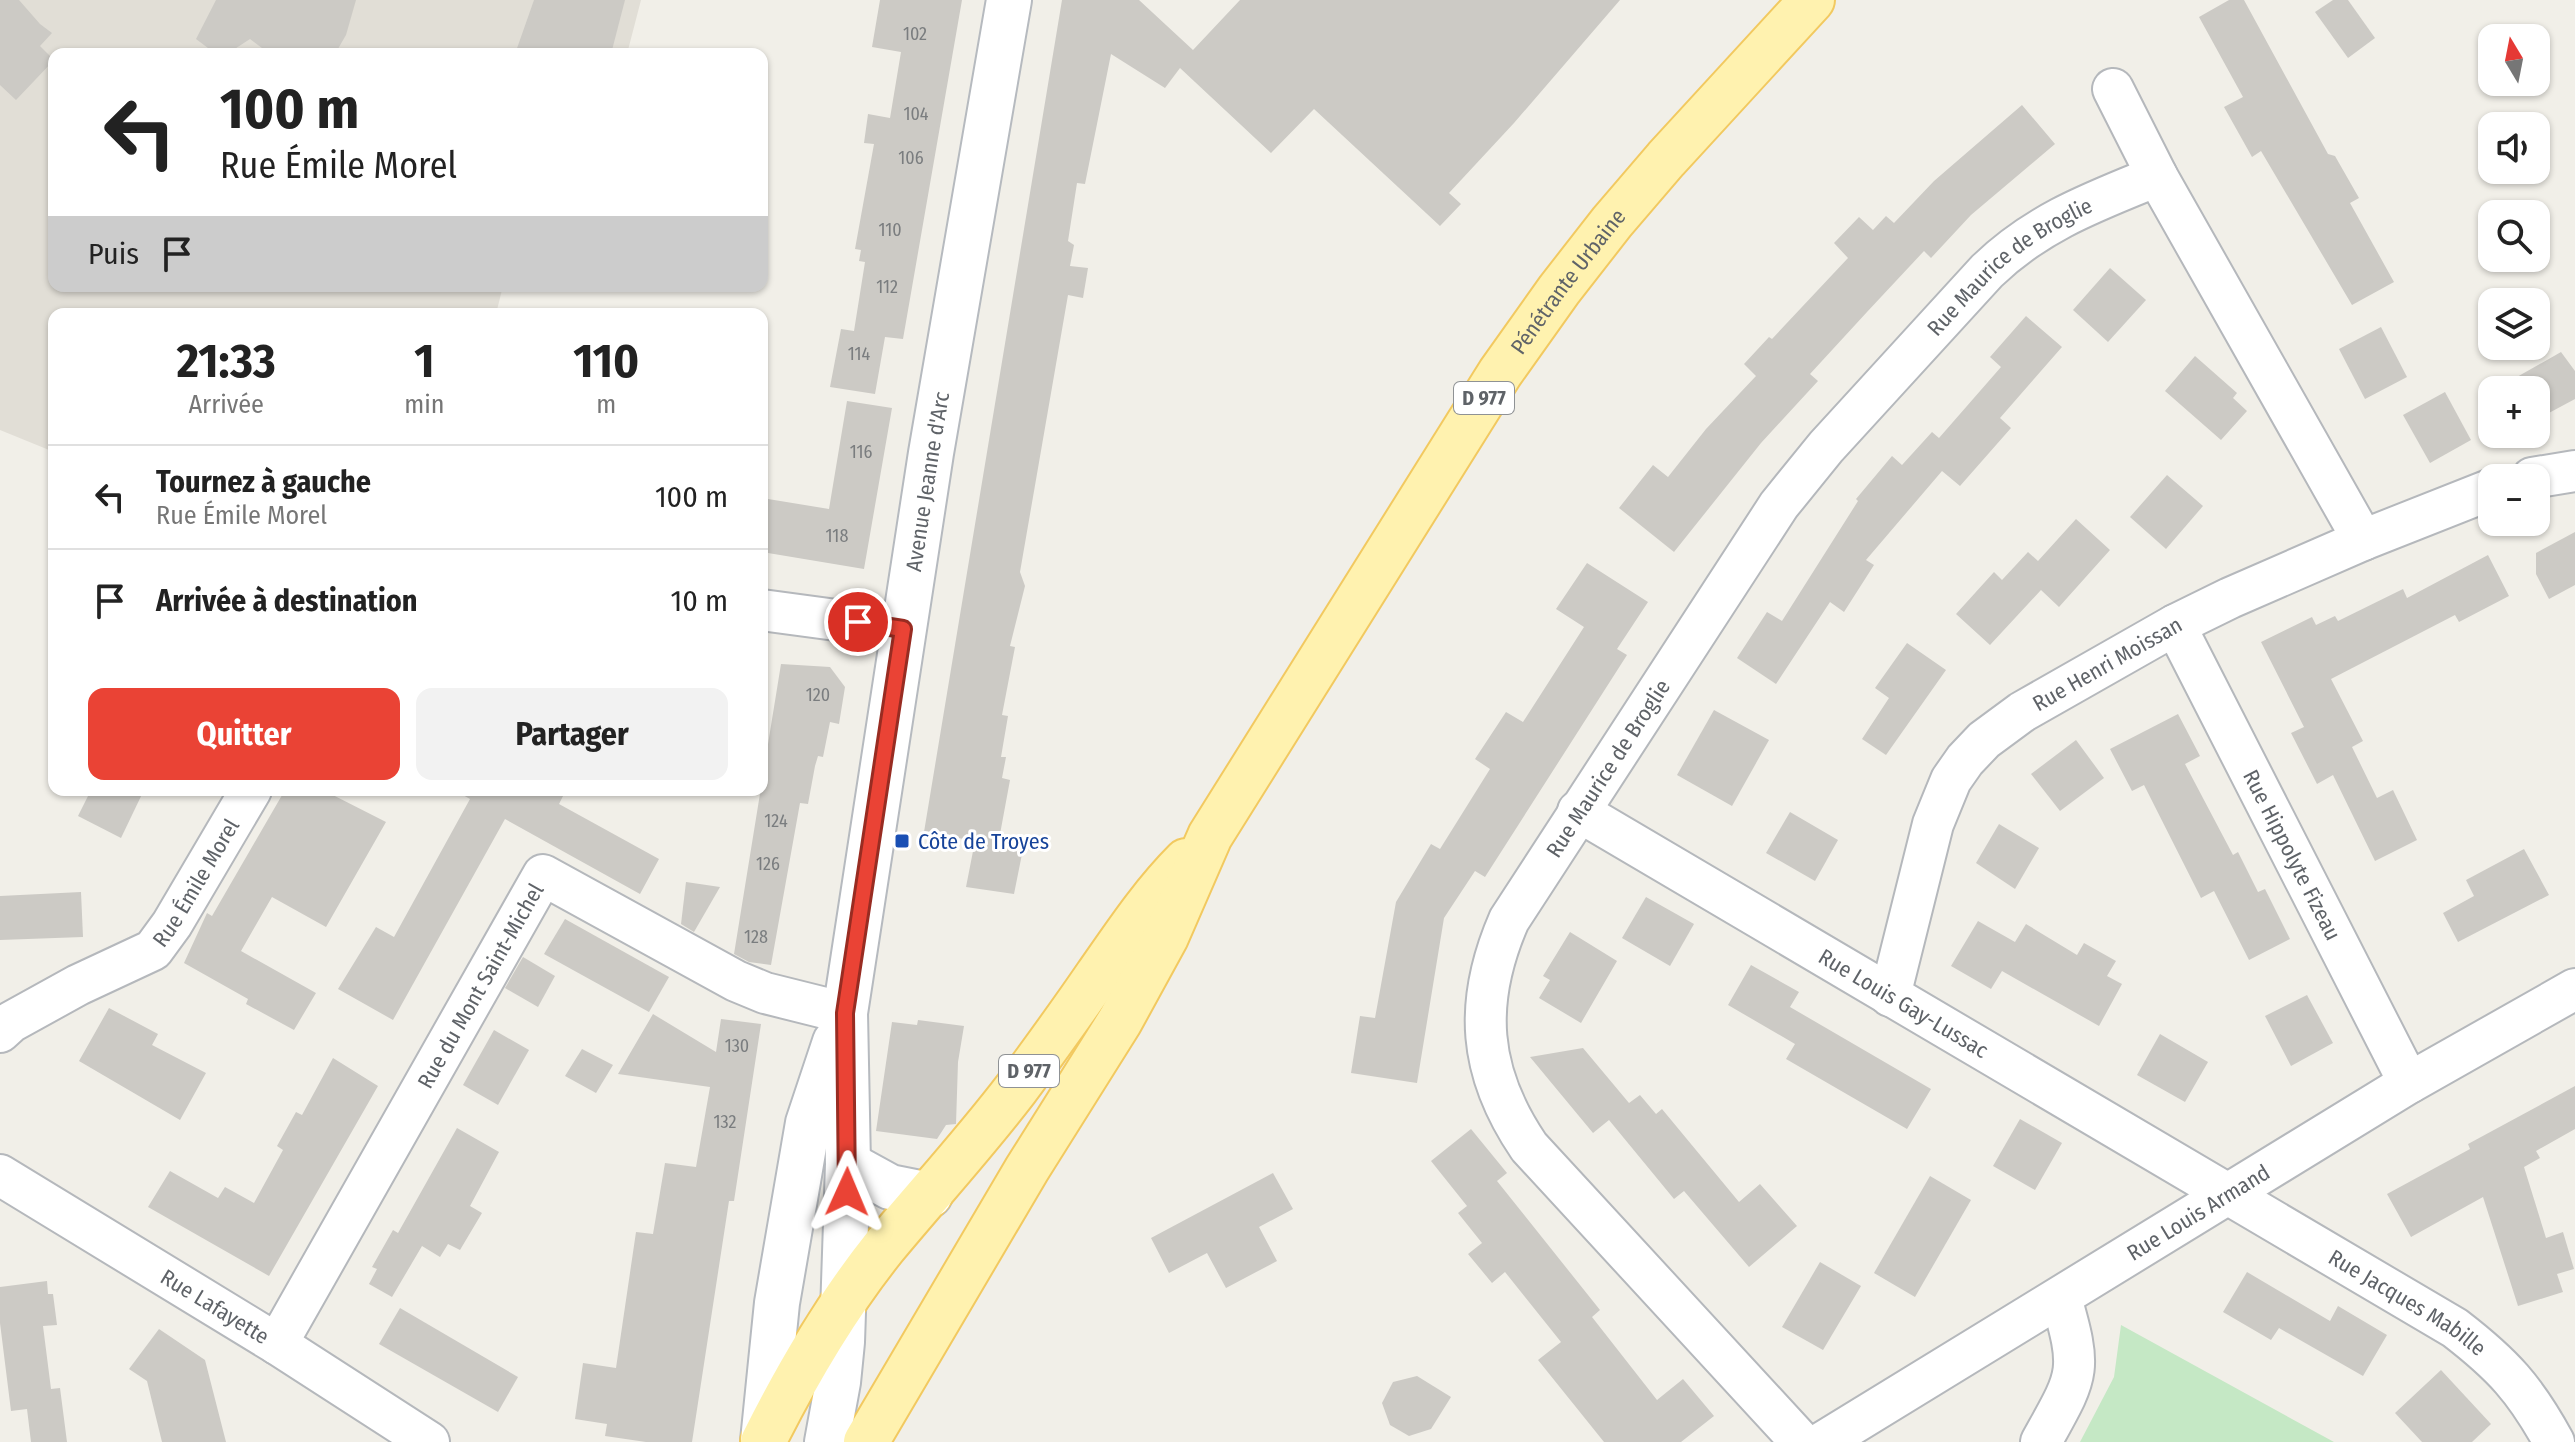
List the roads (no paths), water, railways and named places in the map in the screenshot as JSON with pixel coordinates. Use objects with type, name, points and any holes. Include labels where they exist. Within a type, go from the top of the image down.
[{"type":"main road","name":"Avenue Jeanne d'Arc","points":[[827,1442],[838,1382],[843,1304],[848,1164],[845,1013],[903,629],[1009,0]]},
{"type":"main road","name":"Pénétrante Urbaine","points":[[1210,836],[1500,373],[1559,290],[1666,159],[1812,0]]},
{"type":"main road","name":"D 977","points":[[763,1442],[801,1368],[883,1249],[989,1124],[1168,879],[1210,836]]},
{"type":"main road","name":"D 977","points":[[866,1442],[1019,1183],[1120,1021],[1166,937],[1210,836]]},
{"type":"main road","name":"Avenue Jeanne d'Arc","points":[[763,1442],[777,1303],[808,1123],[845,1013]]},
{"type":"main road","points":[[848,1164],[890,1187],[930,1195]]},
{"type":"street","points":[[2113,89],[2157,176],[2363,540]]},
{"type":"street","name":"Rue Maurice de Broglie","points":[[1801,1442],[1529,1147],[1510,1119],[1496,1090],[1485,1028],[1490,974],[1497,947],[1509,920],[1578,811],[1779,505],[1826,447],[2010,248],[2065,213],[2157,176]]},
{"type":"street","points":[[2550,475],[2575,471]]},
{"type":"street","name":"Rue Henri Moissan","points":[[1890,996],[1933,824],[1951,780],[1984,740],[2022,712],[2175,625],[2363,540],[2478,495]]},
{"type":"street","points":[[768,610],[903,629]]},
{"type":"street","name":"Rue Hippolyte Fizeau","points":[[2175,625],[2409,1083]]},
{"type":"street","name":"Rue Émile Morel","points":[[0,1032],[11,1022],[78,985],[153,950],[172,924],[247,796]]},
{"type":"street","name":"Rue Louis Gay-Lussac","points":[[1578,811],[2231,1195]]},
{"type":"street","name":"Rue du Mont Saint-Michel","points":[[277,1344],[543,875],[736,981],[765,993],[845,1013]]},
{"type":"street","name":"Rue Louis Armand","points":[[1823,1442],[2231,1195],[2409,1083],[2575,989]]},
{"type":"street","name":"Rue Lafayette","points":[[0,1175],[277,1344],[429,1442]]},
{"type":"street","name":"Rue Jacques Mabille","points":[[2231,1195],[2393,1289],[2467,1337],[2523,1390],[2554,1442]]},
{"type":"street","points":[[2041,1442],[2074,1380],[2076,1362],[2061,1298]]},
{"type":"place","name":"Côte de Troyes","points":[[902,841]]}]
